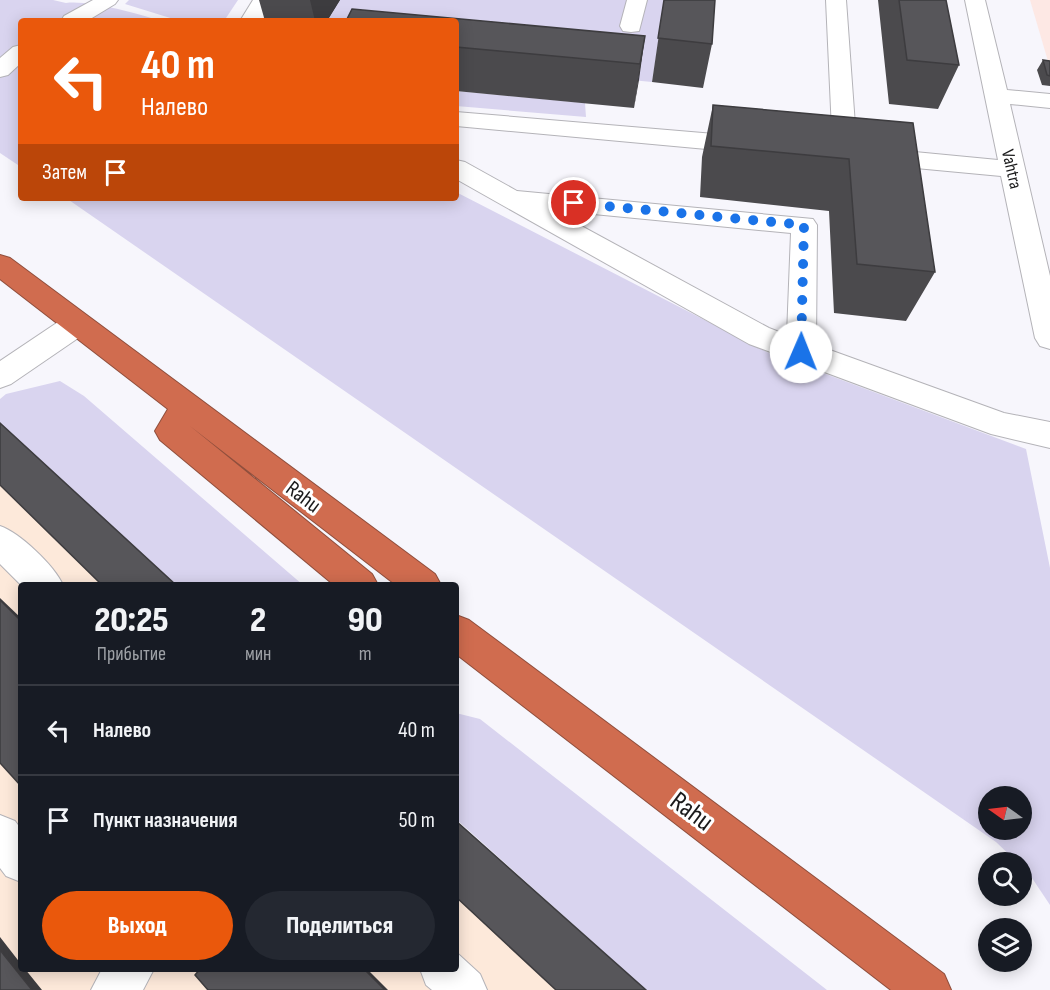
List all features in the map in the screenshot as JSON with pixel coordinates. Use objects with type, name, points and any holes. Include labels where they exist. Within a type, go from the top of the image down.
[{"type":"highway","name":"Rahu","points":[[0,265],[419,582]]},
{"type":"highway","name":"Rahu","points":[[186,407],[171,431],[356,582]]},
{"type":"highway","name":"Rahu","points":[[459,634],[928,990]]},
{"type":"street","points":[[77,18],[108,0]]},
{"type":"street","points":[[253,18],[263,0]]},
{"type":"street","points":[[632,26],[637,0]]},
{"type":"street","points":[[836,0],[833,152],[1012,170]]},
{"type":"street","name":"Vahtra","points":[[975,0],[1050,338]]},
{"type":"street","points":[[0,70],[18,55]]},
{"type":"street","points":[[995,96],[1050,101]]},
{"type":"street","points":[[459,119],[777,147]]},
{"type":"street","points":[[459,170],[759,336],[1002,425],[1050,435]]},
{"type":"street","points":[[508,197],[804,225],[801,352]]},
{"type":"street","points":[[0,376],[77,324]]},
{"type":"street","points":[[0,541],[42,582]]},
{"type":"street","points":[[0,836],[18,857]]},
{"type":"street","points":[[445,972],[464,990]]},
{"type":"shaded area","points":[[0,0],[53,0],[66,3],[87,3],[150,18],[18,18],[18,165],[0,153]]},
{"type":"shaded area","points":[[129,0],[238,0],[226,18],[170,18],[125,4]]},
{"type":"shaded area","points":[[340,0],[665,0],[652,82],[459,63],[459,18],[329,18]]},
{"type":"shaded area","points":[[1030,0],[1050,0],[1050,68]]},
{"type":"shaded area","points":[[459,91],[585,103],[586,117],[459,106]]},
{"type":"shaded area","points":[[459,194],[767,352],[1026,449],[1050,568],[1050,905],[1032,878],[1032,852],[1006,852],[993,840],[1032,840],[1032,786],[978,786],[978,830],[70,201],[459,201]]},
{"type":"shaded area","points":[[60,381],[84,396],[300,582],[173,582],[0,424],[0,399],[6,394]]},
{"type":"shaded area","points":[[0,424],[172,582],[18,582],[18,972],[459,972],[459,826],[644,990],[0,990]]},
{"type":"shaded area","points":[[459,714],[480,719],[827,990],[646,990],[459,822]]},
{"type":"building","points":[[664,0],[715,0],[712,44],[658,38]]},
{"type":"building","points":[[899,0],[946,0],[959,65],[907,60]]},
{"type":"building","points":[[352,9],[450,18],[348,18]]},
{"type":"building","points":[[459,19],[645,36],[640,64],[459,47]]},
{"type":"building","points":[[1043,60],[1050,61],[1050,76],[1047,75]]},
{"type":"building","points":[[713,105],[913,123],[935,272],[857,264],[849,159],[711,146]]},
{"type":"building","points":[[0,423],[173,582],[99,582],[0,485]]},
{"type":"building","points":[[0,600],[18,618],[18,783],[0,763]]},
{"type":"building","points":[[459,824],[646,990],[556,990],[459,900]]},
{"type":"building","points":[[0,950],[32,990],[0,990]]},
{"type":"building","points":[[198,972],[367,972],[385,990],[208,990],[195,975]]},
{"type":"route","points":[[574,203],[804,225],[801,352]]}]
